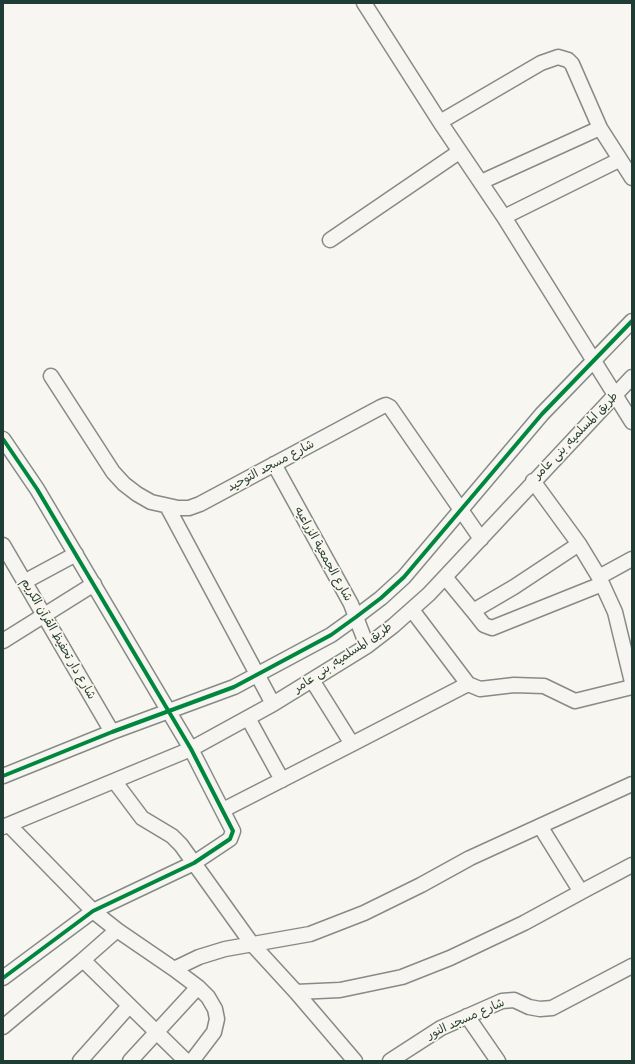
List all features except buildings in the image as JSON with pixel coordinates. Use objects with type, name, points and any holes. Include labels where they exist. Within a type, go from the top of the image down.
[{"type":"street","points":[[364,3],[459,152],[504,217],[632,422]]},
{"type":"street","points":[[440,122],[541,63],[558,57],[568,60],[572,64],[600,128],[619,160],[632,178]]},
{"type":"street","points":[[481,182],[600,128]]},
{"type":"street","points":[[330,240],[459,152]]},
{"type":"street","points":[[504,217],[619,160]]},
{"type":"street","points":[[3,776],[112,732],[234,687],[331,635],[356,617],[381,598],[404,577],[542,414],[592,360],[632,322]]},
{"type":"street","name":"شارع مسجد التوحيد","points":[[51,376],[113,472],[124,484],[151,502],[178,508],[189,508],[200,504],[386,405],[394,410],[481,539]]},
{"type":"street","name":"طريق المسلميه, بنى عامر","points":[[6,826],[115,782],[191,749],[273,704],[366,646],[412,610],[445,577],[533,481],[632,377]]},
{"type":"street","points":[[3,439],[37,489],[191,749],[231,826],[232,835],[222,845],[194,863],[94,911],[3,978]]},
{"type":"street","name":"شارع الجمعية الزراعيه","points":[[274,464],[356,617],[366,646]]},
{"type":"street","points":[[533,481],[579,544],[601,581],[614,612],[632,682]]},
{"type":"street","points":[[167,506],[273,704]]},
{"type":"street","points":[[473,611],[514,587],[579,544]]},
{"type":"street","name":"شارع دار تحفيظ القرآن الكريم","points":[[3,545],[112,732]]},
{"type":"street","points":[[24,582],[76,554]]},
{"type":"street","points":[[445,577],[484,625],[492,628],[601,581],[632,559]]},
{"type":"street","points":[[3,641],[94,584]]},
{"type":"street","points":[[412,610],[468,684],[485,690],[514,685],[544,686],[575,702],[632,687]]},
{"type":"street","points":[[312,680],[352,744]]},
{"type":"street","points":[[223,810],[468,684]]},
{"type":"street","points":[[248,718],[282,780]]},
{"type":"street","points":[[115,782],[138,814],[175,838],[252,944],[296,992],[355,1061]]},
{"type":"street","points":[[174,969],[206,955],[252,944],[310,934],[364,913],[421,885],[470,858],[632,784]]},
{"type":"street","points":[[6,826],[94,911],[117,930],[174,969],[208,998],[215,1009],[216,1019],[214,1032],[192,1061]]},
{"type":"street","points":[[540,826],[581,892]]},
{"type":"street","points":[[296,992],[340,990],[402,977],[457,955],[524,923],[632,865]]},
{"type":"street","points":[[3,1027],[84,960],[117,930]]},
{"type":"street","points":[[84,960],[186,1061]]},
{"type":"street","name":"شارع مسجد النور","points":[[390,1061],[422,1039],[467,1016],[508,1000],[540,1009],[552,1008],[632,966]]},
{"type":"street","points":[[130,1061],[198,988]]},
{"type":"street","points":[[80,1061],[129,1006]]},
{"type":"street","points":[[467,1016],[498,1061]]},
{"type":"cycle path","points":[[3,776],[112,732],[234,687],[331,635],[356,617],[381,598],[404,577],[542,414],[632,321]]},
{"type":"cycle path","points":[[3,439],[37,489],[191,749],[233,831],[230,839],[194,863],[93,911],[3,978]]}]
